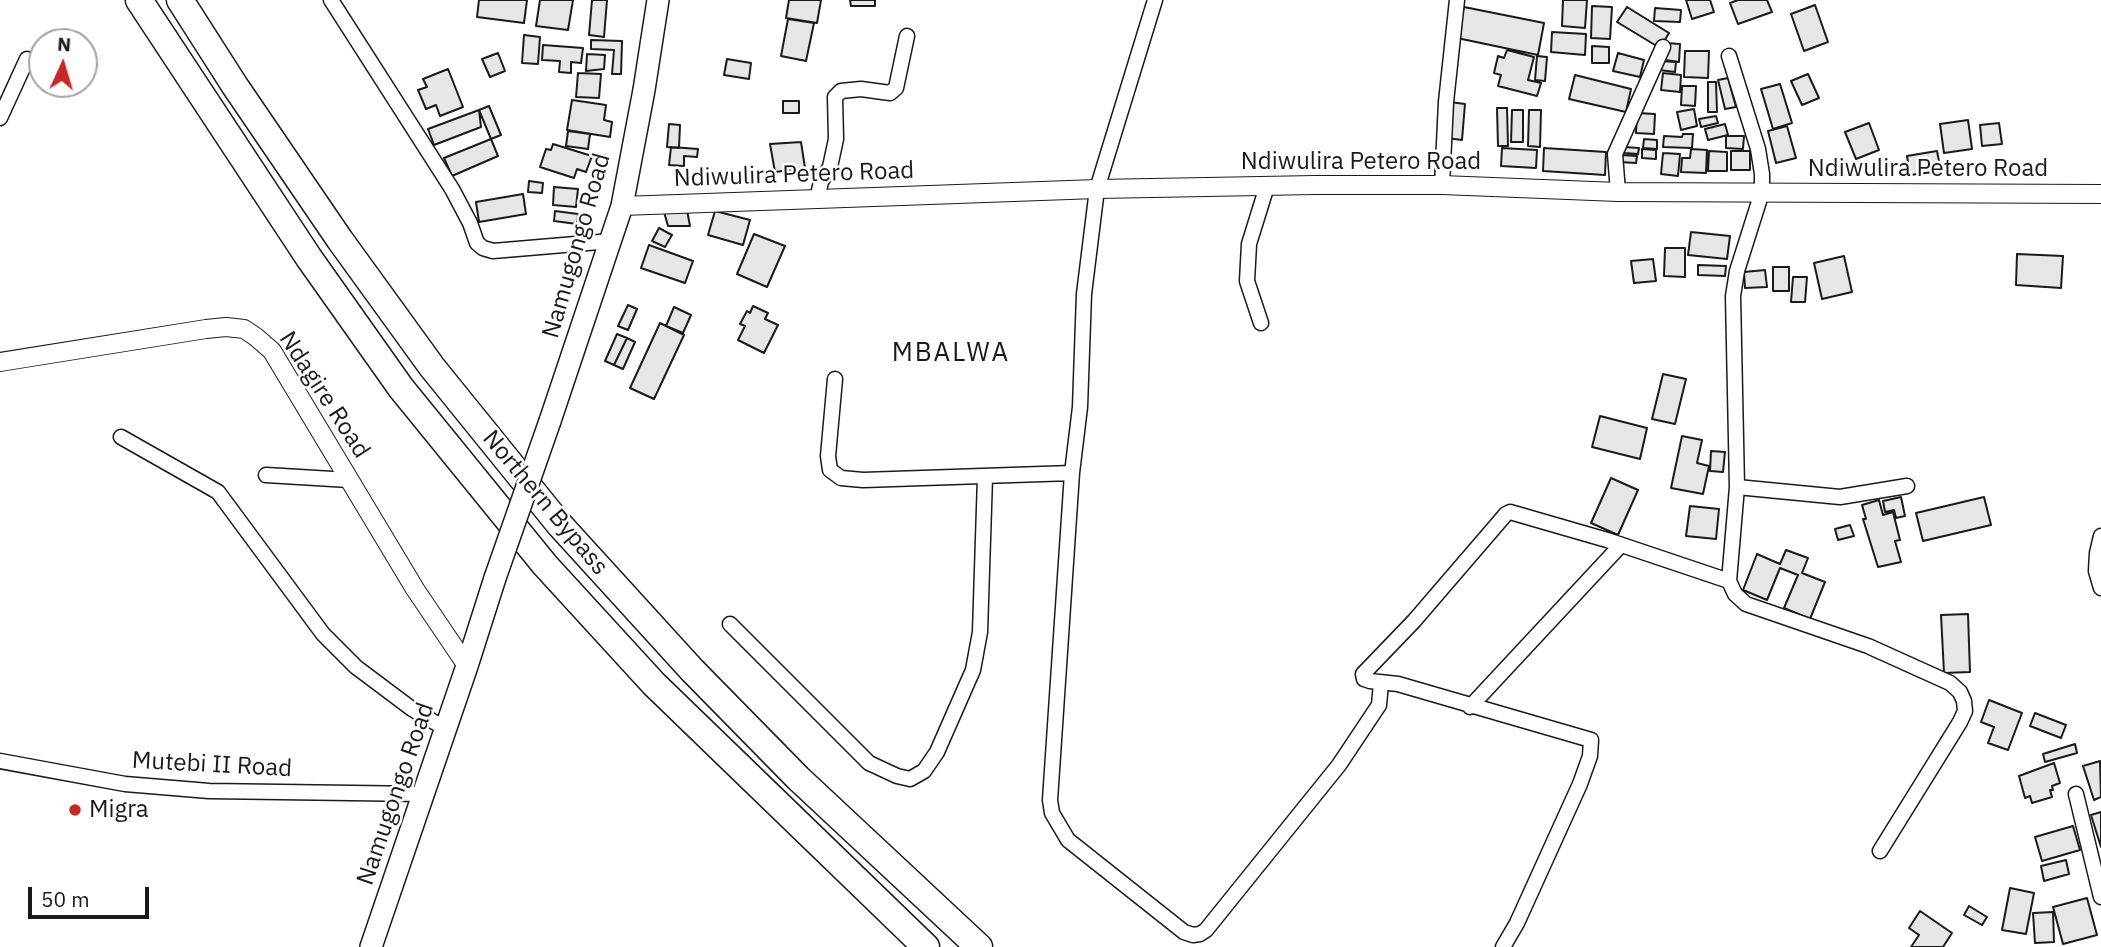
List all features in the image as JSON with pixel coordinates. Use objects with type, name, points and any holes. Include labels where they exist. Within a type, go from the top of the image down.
[{"type":"highway","name":"Northern Bypass","points":[[139,0],[309,258],[401,388],[545,565],[654,684],[926,947]]},
{"type":"highway","name":"Northern Bypass","points":[[180,0],[340,240],[432,367],[559,524],[692,670],[798,778],[979,947]]},
{"type":"main road","name":"Namugongo Road","points":[[371,947],[622,206],[658,0]]},
{"type":"street","points":[[331,0],[452,189],[477,243],[493,251],[611,242]]},
{"type":"street","points":[[1155,0],[1097,189],[1084,294],[1080,407],[1072,473],[1052,813],[1068,840],[1184,932],[1200,934],[1339,765],[1379,705],[1381,683]]},
{"type":"street","points":[[1442,185],[1446,102],[1457,0]]},
{"type":"street","points":[[817,199],[821,182],[830,167],[836,139],[835,97],[841,91],[861,89],[890,93],[896,88],[906,36]]},
{"type":"street","points":[[1618,192],[1615,155],[1663,47]]},
{"type":"street","points":[[1729,56],[1758,149],[1762,174],[1762,192],[1737,271],[1733,296],[1737,487],[1729,581],[1735,594],[1746,604],[1868,646],[1950,683],[1960,692],[1964,701],[1965,712],[1960,722],[1880,851]]},
{"type":"street","points":[[0,118],[27,60]]},
{"type":"street","name":"Ndiwulira Petero Road","points":[[622,206],[1097,189],[1267,186],[1442,185],[1618,192],[2101,194]]},
{"type":"street","points":[[1261,323],[1247,281],[1249,244],[1267,186]]},
{"type":"street","name":"Ndagire Road","points":[[0,362],[206,329],[244,329],[272,351],[415,589],[467,666]]},
{"type":"street","points":[[835,379],[828,456],[830,470],[841,478],[863,480],[1072,473]]},
{"type":"street","points":[[121,437],[218,492],[323,634],[356,667],[412,709],[446,729]]},
{"type":"street","points":[[266,475],[349,480]]},
{"type":"street","points":[[730,624],[869,763],[910,779],[923,771],[937,752],[973,670],[979,632],[985,477]]},
{"type":"street","points":[[1737,487],[1840,497],[1907,485]]},
{"type":"street","points":[[1503,947],[1517,923],[1580,784],[1590,756],[1591,740],[1398,684],[1364,679],[1363,674],[1414,621],[1506,514],[1516,512],[1729,581]]},
{"type":"street","points":[[2101,536],[2096,571],[2101,586]]},
{"type":"street","points":[[1470,707],[1620,545]]},
{"type":"street","name":"Mutebi II Road","points":[[0,761],[125,784],[209,790],[423,794]]},
{"type":"street","points":[[2076,794],[2101,897]]},
{"type":"building","points":[[479,0],[527,0],[524,23],[477,17]]},
{"type":"building","points":[[540,0],[573,0],[568,30],[536,26]]},
{"type":"building","points":[[592,0],[607,0],[604,37],[589,35]]},
{"type":"building","points":[[789,0],[821,0],[817,23],[786,18]]},
{"type":"building","points":[[850,0],[875,0],[875,6],[851,6]]},
{"type":"building","points":[[1563,0],[1587,0],[1585,28],[1562,26]]},
{"type":"building","points":[[1686,0],[1710,0],[1714,12],[1692,19]]},
{"type":"building","points":[[1738,0],[1767,0],[1772,12],[1738,24],[1730,3]]},
{"type":"building","points":[[1815,5],[1828,42],[1804,51],[1791,14]]},
{"type":"building","points":[[1592,6],[1612,7],[1610,39],[1591,38]]},
{"type":"building","points":[[1464,7],[1544,23],[1538,55],[1457,38]]},
{"type":"building","points":[[1627,7],[1669,33],[1660,48],[1617,22]]},
{"type":"building","points":[[1655,8],[1681,10],[1680,22],[1654,21]]},
{"type":"building","points":[[788,19],[814,23],[806,61],[781,56]]},
{"type":"building","points":[[1552,32],[1586,34],[1585,55],[1551,52]]},
{"type":"building","points":[[524,35],[540,37],[538,64],[522,63]]},
{"type":"building","points":[[591,40],[622,41],[621,74],[612,74],[614,50],[591,49]]},
{"type":"building","points":[[1666,43],[1680,44],[1679,62],[1665,60]]},
{"type":"building","points":[[543,45],[583,48],[581,63],[571,62],[571,73],[559,72],[560,61],[542,60]]},
{"type":"building","points":[[1592,46],[1609,47],[1609,63],[1592,63]]},
{"type":"building","points":[[1507,50],[1534,57],[1528,80],[1541,83],[1537,96],[1498,86],[1501,75],[1494,73],[1498,56],[1504,58]]},
{"type":"building","points":[[1685,51],[1709,51],[1708,78],[1684,77]]},
{"type":"building","points":[[498,53],[505,71],[490,77],[482,59]]},
{"type":"building","points":[[1618,53],[1644,60],[1640,77],[1613,71]]},
{"type":"building","points":[[587,54],[605,55],[604,69],[586,71]]},
{"type":"building","points":[[1537,56],[1547,57],[1545,81],[1535,80]]},
{"type":"building","points":[[727,59],[751,63],[749,79],[724,75]]},
{"type":"building","points":[[1660,61],[1676,62],[1675,72],[1659,70]]},
{"type":"building","points":[[448,69],[463,107],[440,116],[436,105],[426,109],[418,90],[427,87],[423,79]]},
{"type":"building","points":[[578,73],[601,74],[599,98],[576,97]]},
{"type":"building","points":[[1663,73],[1681,75],[1680,92],[1661,90]]},
{"type":"building","points":[[1808,74],[1819,98],[1802,105],[1791,81]]},
{"type":"building","points":[[1575,75],[1631,89],[1626,112],[1569,99]]},
{"type":"building","points":[[1728,78],[1736,107],[1725,109],[1718,80]]},
{"type":"building","points":[[1708,82],[1716,82],[1717,112],[1708,112]]},
{"type":"building","points":[[1780,84],[1792,123],[1773,129],[1761,89]]},
{"type":"building","points":[[1682,86],[1696,86],[1695,106],[1681,105]]},
{"type":"building","points":[[572,100],[606,105],[604,120],[612,122],[610,137],[567,130]]},
{"type":"building","points":[[783,101],[799,101],[799,113],[783,113]]},
{"type":"building","points":[[1450,102],[1465,104],[1462,140],[1447,138]]},
{"type":"building","points":[[489,106],[501,135],[491,139],[479,110]]},
{"type":"building","points":[[1497,108],[1507,108],[1508,146],[1498,146]]},
{"type":"building","points":[[1694,109],[1697,126],[1681,130],[1677,112]]},
{"type":"building","points":[[479,110],[481,127],[434,145],[428,129]]},
{"type":"building","points":[[1512,110],[1523,110],[1523,142],[1511,142]]},
{"type":"building","points":[[1529,110],[1541,110],[1540,147],[1528,146]]},
{"type":"building","points":[[1637,113],[1655,114],[1654,134],[1636,133]]},
{"type":"building","points":[[1716,116],[1718,123],[1701,127],[1699,119]]},
{"type":"building","points":[[1968,120],[1972,149],[1944,153],[1940,124]]},
{"type":"building","points":[[1869,123],[1879,150],[1856,159],[1845,132]]},
{"type":"building","points":[[1999,123],[2002,144],[1982,146],[1980,125]]},
{"type":"building","points":[[669,124],[680,125],[679,148],[667,147]]},
{"type":"building","points":[[1725,124],[1728,135],[1708,140],[1705,129]]},
{"type":"building","points":[[1787,126],[1796,158],[1776,163],[1768,131]]},
{"type":"building","points":[[568,131],[590,134],[588,149],[566,146]]},
{"type":"building","points":[[1683,134],[1693,134],[1692,148],[1663,147],[1664,136],[1682,137]]},
{"type":"building","points":[[1726,136],[1744,136],[1743,149],[1726,148]]},
{"type":"building","points":[[491,139],[498,156],[452,176],[444,158]]},
{"type":"building","points":[[1644,139],[1657,140],[1657,149],[1643,148]]},
{"type":"building","points":[[801,142],[805,168],[775,172],[770,144]]},
{"type":"building","points":[[553,144],[592,156],[586,172],[577,169],[574,178],[540,167],[546,149],[551,150]]},
{"type":"building","points":[[671,147],[698,149],[697,157],[684,156],[684,166],[669,165]]},
{"type":"building","points":[[1624,147],[1639,148],[1638,154],[1624,153]]},
{"type":"building","points":[[1502,148],[1537,150],[1536,168],[1501,166]]},
{"type":"building","points":[[1544,148],[1606,152],[1605,175],[1543,171]]},
{"type":"building","points":[[1642,149],[1656,150],[1656,159],[1642,158]]},
{"type":"building","points":[[1691,149],[1707,150],[1706,173],[1681,172],[1682,158],[1690,158]]},
{"type":"building","points":[[1709,151],[1727,152],[1727,171],[1708,171]]},
{"type":"building","points":[[1731,151],[1750,151],[1750,170],[1731,170]]},
{"type":"building","points":[[1937,151],[1941,171],[1910,175],[1907,156]]},
{"type":"building","points":[[1663,153],[1680,154],[1678,176],[1661,174]]},
{"type":"building","points":[[1621,155],[1637,156],[1636,163],[1620,162]]},
{"type":"building","points":[[529,181],[543,183],[542,193],[528,192]]},
{"type":"building","points":[[554,187],[578,189],[576,207],[553,205]]},
{"type":"building","points":[[523,194],[526,214],[479,222],[476,202]]},
{"type":"building","points":[[687,210],[690,226],[668,226],[664,212]]},
{"type":"building","points":[[555,211],[578,214],[577,224],[554,221]]},
{"type":"building","points":[[715,211],[750,220],[743,245],[708,235]]},
{"type":"building","points":[[659,228],[672,235],[665,247],[652,241]]},
{"type":"building","points":[[1691,232],[1730,236],[1727,259],[1688,255]]},
{"type":"building","points":[[754,234],[785,246],[767,287],[737,274]]},
{"type":"building","points":[[649,245],[693,261],[685,283],[641,268]]},
{"type":"building","points":[[1665,248],[1685,248],[1685,277],[1664,276]]},
{"type":"building","points":[[2017,254],[2063,256],[2061,288],[2016,285]]},
{"type":"building","points":[[1844,256],[1852,292],[1822,299],[1814,263]]},
{"type":"building","points":[[1653,259],[1656,281],[1634,283],[1631,261]]},
{"type":"building","points":[[1698,265],[1726,266],[1725,276],[1698,275]]},
{"type":"building","points":[[1773,267],[1789,267],[1789,291],[1773,291]]},
{"type":"building","points":[[1765,270],[1767,287],[1745,288],[1744,272]]},
{"type":"building","points":[[1793,277],[1807,277],[1805,302],[1791,302]]},
{"type":"building","points":[[628,305],[637,309],[628,330],[618,326]]},
{"type":"building","points":[[753,306],[768,313],[765,319],[778,325],[764,353],[738,340],[745,326],[740,324]]},
{"type":"building","points":[[674,307],[691,315],[683,333],[666,326]]},
{"type":"building","points":[[660,323],[684,335],[654,399],[630,388]]},
{"type":"building","points":[[617,334],[627,338],[614,365],[605,361]]},
{"type":"building","points":[[627,338],[635,342],[623,369],[614,365]]},
{"type":"building","points":[[1663,374],[1686,379],[1675,424],[1652,419]]},
{"type":"building","points":[[1600,416],[1647,428],[1640,459],[1592,447]]},
{"type":"building","points":[[1682,436],[1702,440],[1697,463],[1709,466],[1703,494],[1671,488]]},
{"type":"building","points":[[1711,451],[1725,452],[1723,472],[1710,471]]},
{"type":"building","points":[[1611,478],[1638,490],[1618,535],[1591,523]]},
{"type":"building","points":[[1901,497],[1905,516],[1896,518],[1894,510],[1885,512],[1883,501]]},
{"type":"building","points":[[1984,497],[1991,525],[1923,541],[1916,513]]},
{"type":"building","points":[[1879,500],[1883,515],[1893,512],[1900,540],[1895,541],[1901,562],[1878,567],[1863,519],[1866,519],[1862,505]]},
{"type":"building","points":[[1690,506],[1719,509],[1716,539],[1686,536]]},
{"type":"building","points":[[1850,525],[1854,536],[1838,540],[1835,529]]},
{"type":"building","points":[[1786,550],[1808,558],[1802,573],[1825,582],[1810,619],[1784,608],[1798,575],[1780,568],[1767,600],[1743,590],[1757,554],[1780,564]]},
{"type":"building","points":[[1968,614],[1970,672],[1944,673],[1941,615]]},
{"type":"building","points":[[1989,700],[2022,713],[2008,750],[1988,743],[1994,727],[1981,722]]},
{"type":"building","points":[[2035,713],[2066,725],[2061,738],[2030,726]]},
{"type":"building","points":[[2075,744],[2077,753],[2045,762],[2043,754]]},
{"type":"building","points":[[2100,761],[2101,797],[2094,800],[2083,766]]},
{"type":"building","points":[[2054,763],[2060,783],[2052,786],[2052,797],[2032,803],[2030,796],[2025,798],[2019,776]]},
{"type":"building","points":[[2101,812],[2101,847],[2091,815]]},
{"type":"building","points":[[2073,826],[2080,850],[2042,861],[2035,837]]},
{"type":"building","points":[[2066,860],[2069,874],[2044,881],[2041,866]]},
{"type":"building","points":[[2010,888],[2034,893],[2026,934],[2002,930]]},
{"type":"building","points":[[2087,898],[2097,935],[2063,944],[2053,907]]},
{"type":"building","points":[[1969,906],[1987,917],[1982,925],[1964,915]]},
{"type":"building","points":[[1920,911],[1952,933],[1943,947],[1911,947],[1919,935],[1909,928]]},
{"type":"building","points":[[2053,912],[2054,942],[2035,943],[2033,913]]},
{"type":"place","name":"Migra","points":[[75,810]]},
{"type":"district","name":"MBALWA","points":[[951,353]]}]
